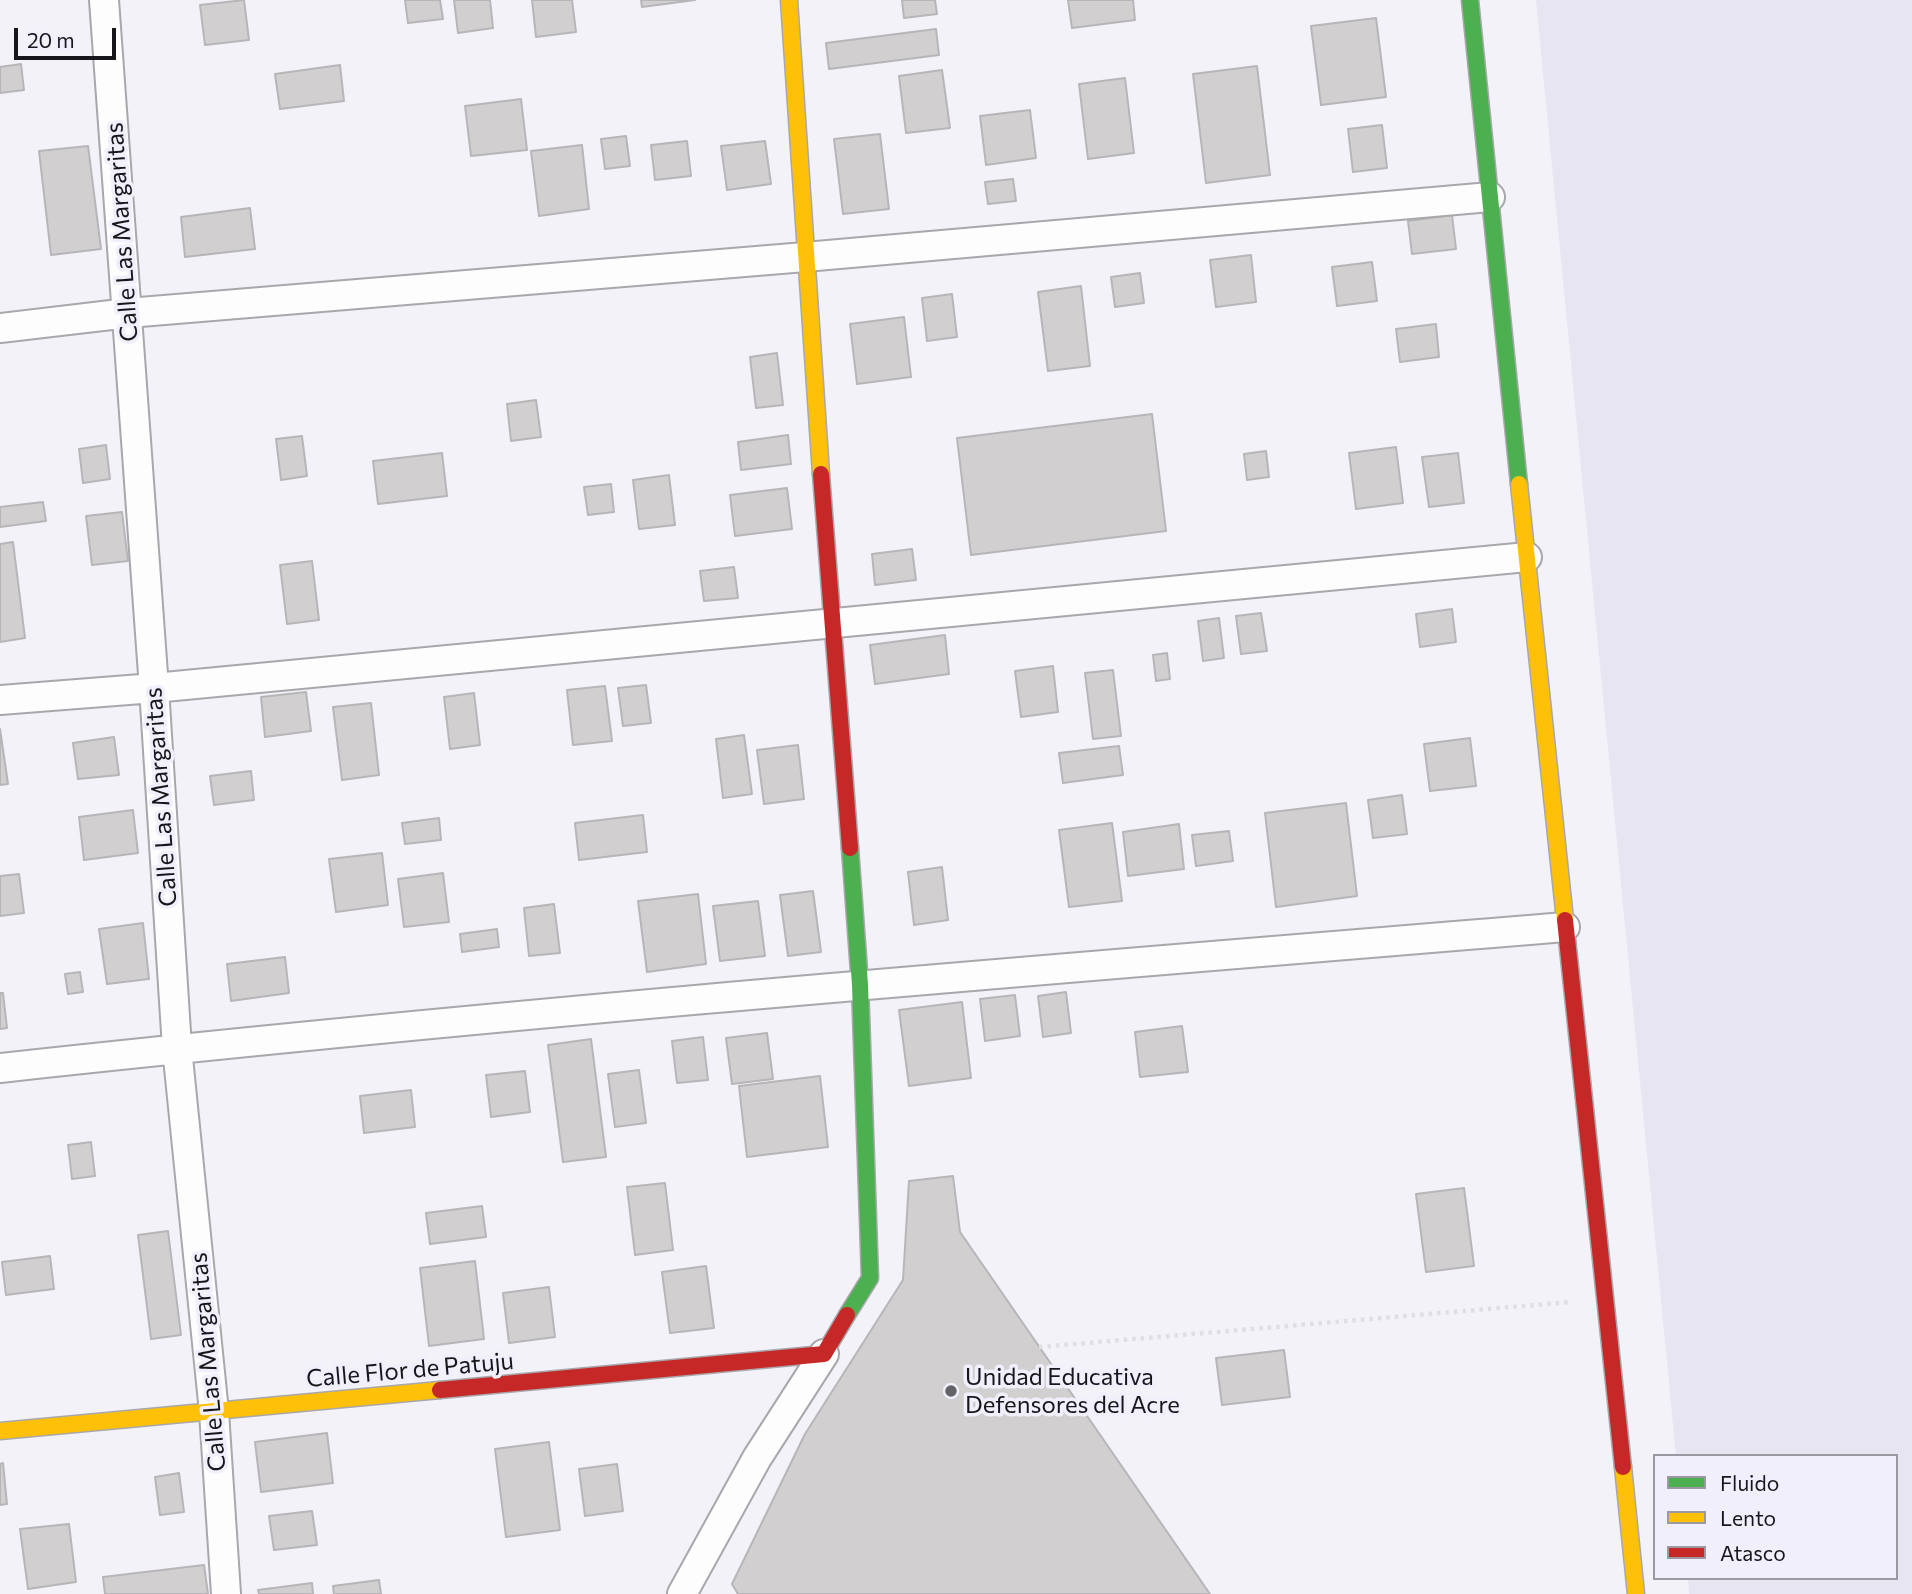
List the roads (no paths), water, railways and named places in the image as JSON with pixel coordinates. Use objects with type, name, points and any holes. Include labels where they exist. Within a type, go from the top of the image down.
[{"type":"street","name":"Calle Las Margaritas","points":[[104,0],[128,313],[177,1048],[214,1412],[226,1594]]},
{"type":"street","points":[[682,1594],[757,1458],[870,1278],[860,985],[789,0]]},
{"type":"street","points":[[1471,0],[1636,1594]]},
{"type":"street","points":[[0,328],[128,313],[1490,197]]},
{"type":"street","points":[[0,700],[154,688],[1527,557]]},
{"type":"street","points":[[0,1068],[177,1048],[860,985],[1565,927]]},
{"type":"street","name":"Calle Flor de Patuju","points":[[0,1431],[824,1354]]},
{"type":"place","name":"Unidad Educativa Defensores del Acre","points":[[951,1391]]}]
